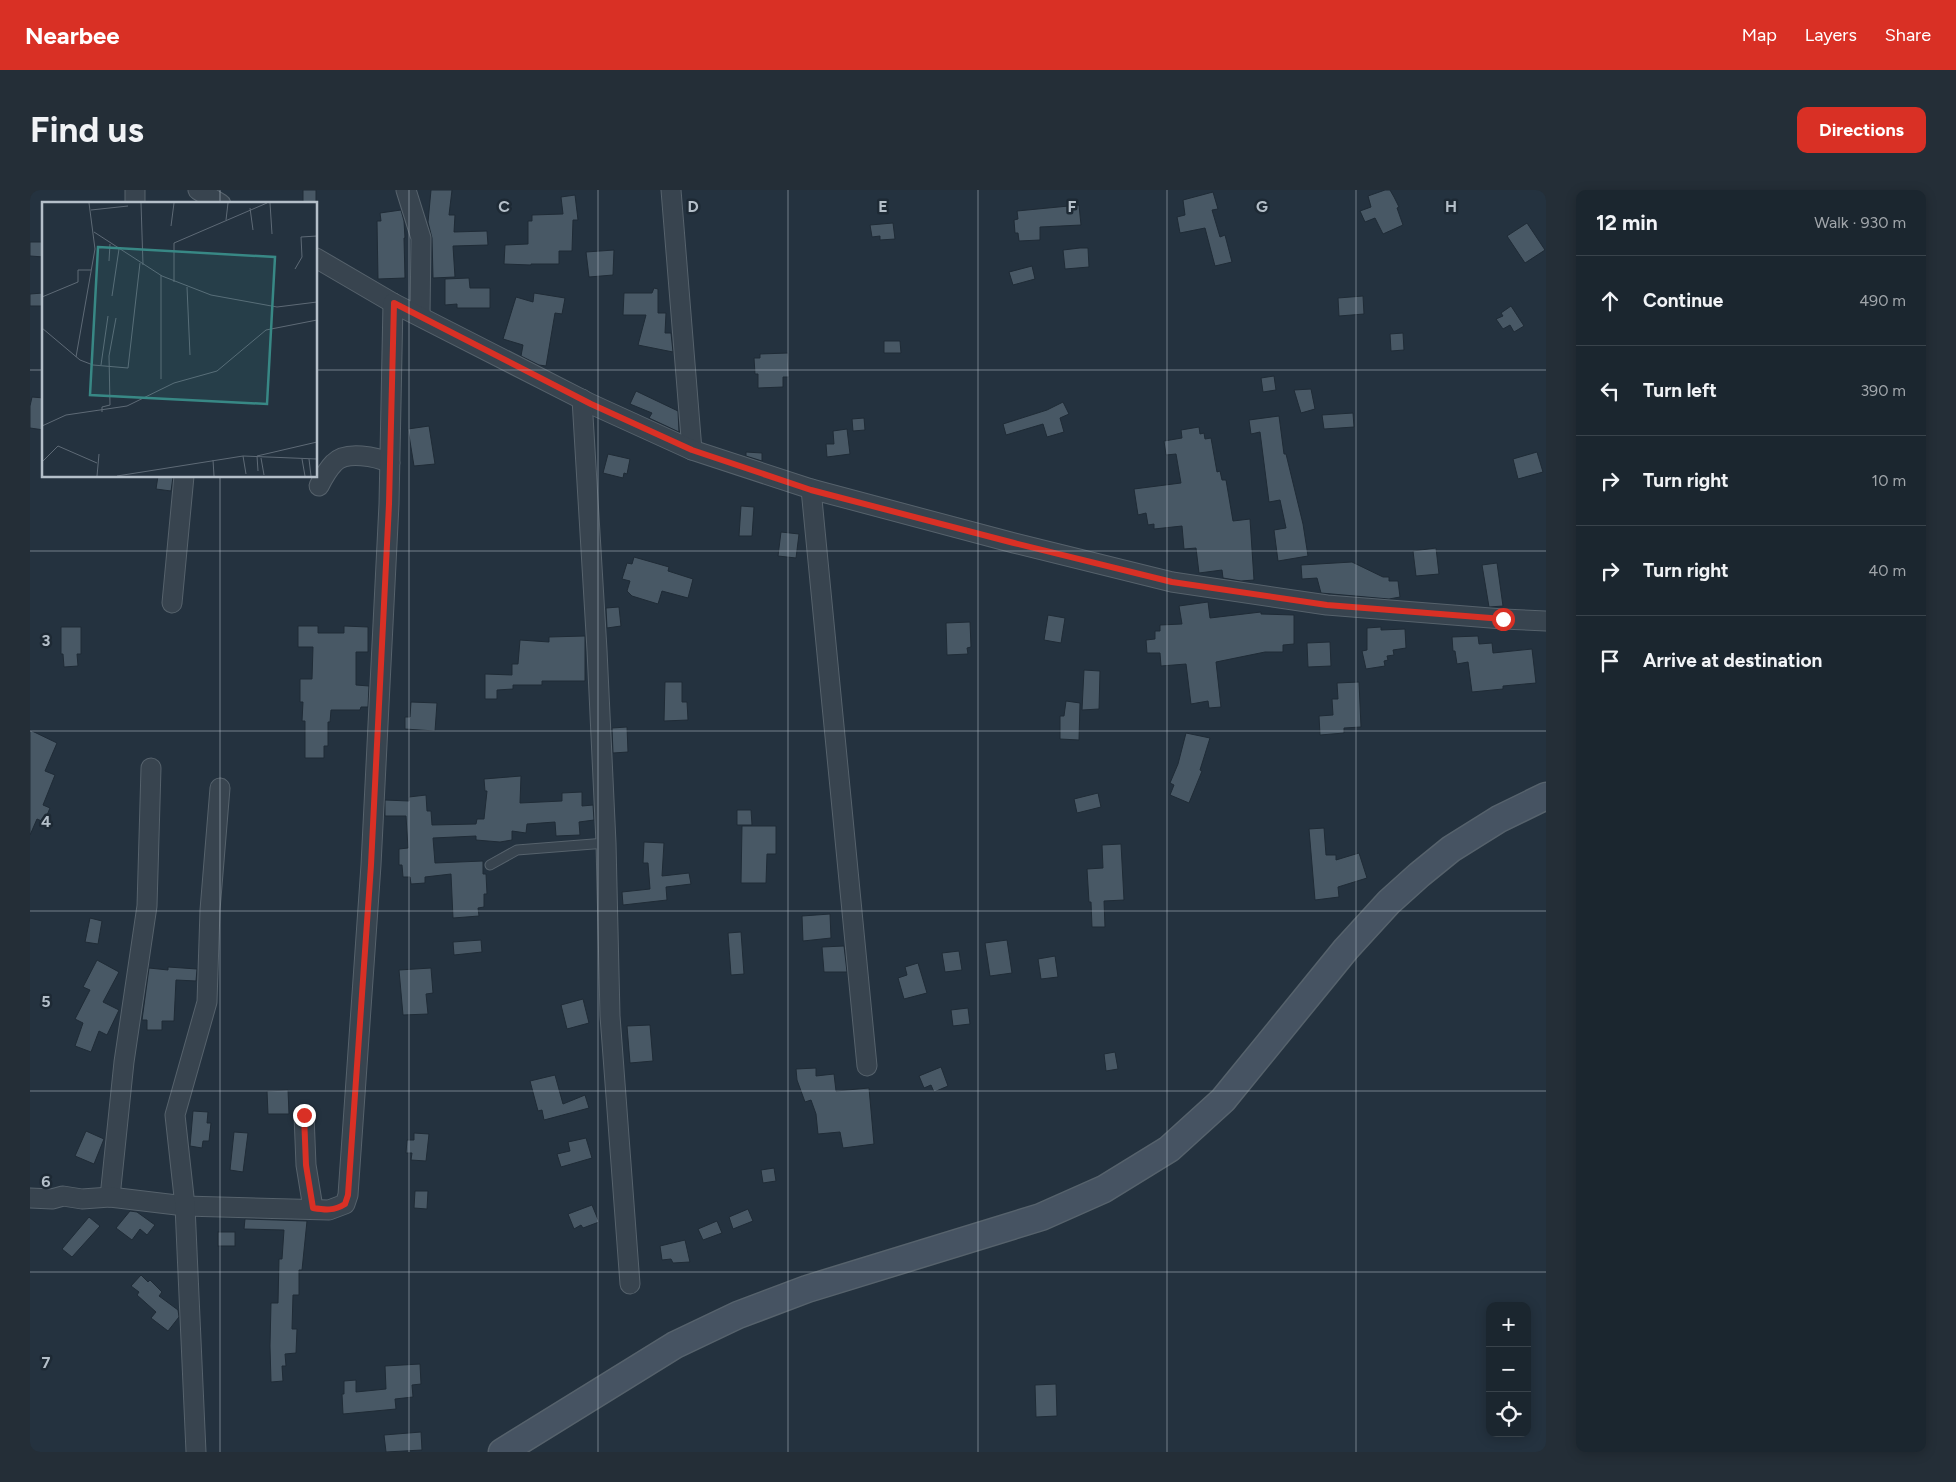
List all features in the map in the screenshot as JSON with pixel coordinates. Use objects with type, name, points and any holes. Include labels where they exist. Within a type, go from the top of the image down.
[{"type":"main road","points":[[502,1452],[675,1345],[738,1316],[807,1289],[1041,1217],[1104,1189],[1169,1149],[1223,1100],[1346,949],[1389,902],[1419,874],[1451,849],[1499,819],[1546,796]]},
{"type":"street","points":[[406,190],[421,238],[420,316]]},
{"type":"street","points":[[672,190],[692,450]]},
{"type":"street","points":[[318,259],[394,303],[582,399],[692,450],[811,490],[1172,582],[1327,605],[1546,621]]},
{"type":"street","points":[[30,1198],[52,1200],[63,1196],[82,1199],[110,1197],[185,1206],[313,1208],[329,1210],[345,1204],[348,1195],[371,865],[390,463],[394,303]]},
{"type":"street","points":[[582,399],[597,640],[606,843],[610,1016],[630,1284]]},
{"type":"street","points":[[319,486],[335,461],[345,457],[377,457],[390,463]]},
{"type":"street","points":[[172,603],[184,478]]},
{"type":"street","points":[[811,490],[867,1066]]},
{"type":"street","points":[[110,1197],[124,1062],[147,906],[151,768]]},
{"type":"street","points":[[196,1452],[191,1375],[185,1206],[175,1115],[207,1002],[210,910],[220,788]]},
{"type":"street","points":[[304,1115],[306,1165],[313,1208]]},
{"type":"lane","points":[[490,865],[517,850],[606,843]]},
{"type":"building","points":[[303,190],[316,190],[316,202],[303,202]]},
{"type":"building","points":[[431,190],[452,190],[449,215],[455,215],[454,232],[487,231],[488,245],[453,246],[455,277],[433,278],[432,238],[428,222]]},
{"type":"building","points":[[1390,190],[1394,197],[1399,207],[1397,208],[1403,225],[1383,234],[1375,218],[1365,222],[1360,211],[1371,207],[1368,196]]},
{"type":"building","points":[[1213,192],[1218,209],[1212,210],[1220,237],[1225,235],[1232,262],[1215,266],[1205,228],[1180,233],[1177,217],[1185,215],[1183,200]]},
{"type":"building","points":[[575,195],[578,220],[573,220],[572,251],[559,251],[559,264],[504,264],[505,245],[528,244],[528,221],[532,221],[532,215],[563,214],[561,197]]},
{"type":"building","points":[[1079,205],[1081,225],[1040,227],[1040,240],[1019,241],[1018,233],[1015,233],[1014,220],[1018,219],[1017,211]]},
{"type":"building","points":[[401,210],[405,238],[405,278],[378,279],[377,221],[381,221],[380,213]]},
{"type":"building","points":[[893,223],[895,239],[880,240],[880,236],[872,237],[870,225]]},
{"type":"building","points":[[1527,223],[1545,250],[1525,263],[1507,236]]},
{"type":"building","points":[[30,242],[42,242],[42,257],[30,256]]},
{"type":"building","points":[[1088,248],[1089,267],[1065,269],[1063,250]]},
{"type":"building","points":[[614,250],[613,275],[589,277],[586,252]]},
{"type":"building","points":[[1032,266],[1035,279],[1013,285],[1009,272]]},
{"type":"building","points":[[469,278],[470,288],[490,288],[490,308],[457,308],[457,304],[445,305],[445,279]]},
{"type":"building","points":[[654,288],[658,289],[658,313],[666,313],[665,333],[671,333],[673,352],[638,345],[646,315],[623,315],[624,293],[652,293]]},
{"type":"building","points":[[42,293],[42,306],[30,306],[30,294]]},
{"type":"building","points":[[534,293],[565,298],[562,314],[555,313],[546,366],[539,365],[521,356],[523,345],[503,339],[516,297],[533,302]]},
{"type":"building","points":[[1363,296],[1364,314],[1339,316],[1338,298]]},
{"type":"building","points":[[1511,306],[1524,326],[1514,332],[1510,325],[1503,329],[1496,319],[1503,316],[1501,313]]},
{"type":"building","points":[[1403,333],[1404,350],[1391,351],[1390,334]]},
{"type":"building","points":[[884,341],[900,341],[901,353],[884,353]]},
{"type":"building","points":[[788,353],[789,377],[783,377],[783,387],[758,388],[758,374],[755,374],[754,358],[760,358],[760,354]]},
{"type":"building","points":[[1274,376],[1276,390],[1263,392],[1261,378]]},
{"type":"building","points":[[1311,389],[1315,409],[1301,413],[1294,390]]},
{"type":"building","points":[[636,391],[678,411],[679,432],[649,418],[652,413],[630,404]]},
{"type":"building","points":[[32,397],[42,398],[42,430],[30,428]]},
{"type":"building","points":[[1063,402],[1069,414],[1060,418],[1064,432],[1047,437],[1043,424],[1006,435],[1003,424],[1047,410]]},
{"type":"building","points":[[1353,413],[1354,427],[1324,429],[1322,415]]},
{"type":"building","points":[[1279,416],[1284,454],[1286,454],[1303,524],[1308,556],[1278,561],[1274,530],[1286,528],[1280,500],[1269,502],[1260,432],[1251,434],[1249,420]]},
{"type":"building","points":[[864,418],[865,430],[853,431],[852,419]]},
{"type":"building","points":[[429,426],[435,464],[414,466],[408,429]]},
{"type":"building","points":[[1199,427],[1200,434],[1204,433],[1205,439],[1211,438],[1217,472],[1220,471],[1222,480],[1226,480],[1233,521],[1250,519],[1254,580],[1241,581],[1223,578],[1222,570],[1199,573],[1196,548],[1184,549],[1182,526],[1154,529],[1154,524],[1148,525],[1146,513],[1138,515],[1134,489],[1181,483],[1176,454],[1166,455],[1164,441],[1182,438],[1181,430]]},
{"type":"building","points":[[847,429],[850,454],[827,457],[826,444],[834,444],[833,431]]},
{"type":"building","points":[[746,452],[762,453],[762,461],[746,456]]},
{"type":"building","points":[[1537,452],[1543,472],[1518,479],[1513,459]]},
{"type":"building","points":[[608,454],[630,459],[627,474],[624,473],[623,478],[603,473]]},
{"type":"building","points":[[158,478],[173,478],[171,491],[156,489]]},
{"type":"building","points":[[741,506],[754,507],[752,536],[739,536]]},
{"type":"building","points":[[781,532],[799,534],[796,558],[778,556]]},
{"type":"building","points":[[1436,548],[1439,574],[1416,576],[1413,551]]},
{"type":"building","points":[[634,557],[669,567],[668,571],[693,579],[688,598],[662,591],[658,604],[632,596],[627,591],[630,581],[622,579],[627,563],[632,564]]},
{"type":"building","points":[[1352,562],[1383,577],[1389,577],[1389,581],[1398,581],[1400,597],[1389,599],[1321,593],[1317,578],[1302,579],[1301,565]]},
{"type":"building","points":[[1497,563],[1503,606],[1489,607],[1482,565]]},
{"type":"building","points":[[1208,602],[1210,618],[1261,612],[1261,614],[1294,615],[1294,644],[1283,645],[1283,652],[1265,652],[1216,662],[1221,707],[1209,708],[1208,701],[1191,704],[1186,664],[1161,666],[1160,653],[1147,653],[1146,640],[1155,639],[1155,631],[1160,631],[1160,625],[1182,624],[1179,606]]},
{"type":"building","points":[[619,607],[621,626],[607,628],[606,608]]},
{"type":"building","points":[[1048,615],[1065,618],[1061,643],[1044,640]]},
{"type":"building","points":[[970,622],[971,647],[967,648],[968,654],[947,655],[946,623]]},
{"type":"building","points":[[298,626],[318,626],[318,633],[344,633],[344,626],[368,627],[368,652],[356,652],[356,685],[369,686],[368,707],[361,707],[360,710],[331,710],[330,722],[328,722],[328,746],[324,746],[324,758],[305,758],[305,721],[302,721],[303,702],[300,702],[300,679],[312,679],[313,647],[298,647]]},
{"type":"building","points":[[61,627],[81,627],[81,654],[77,654],[78,666],[64,667],[63,654],[61,654]]},
{"type":"building","points":[[1381,627],[1381,630],[1405,629],[1406,648],[1393,650],[1394,655],[1387,656],[1388,660],[1384,661],[1385,666],[1366,669],[1362,651],[1367,650],[1367,628]]},
{"type":"building","points":[[585,636],[585,681],[542,681],[542,685],[513,685],[513,689],[497,690],[497,699],[485,699],[485,674],[512,675],[512,664],[518,664],[520,640],[549,642],[549,637]]},
{"type":"building","points":[[1478,636],[1479,644],[1492,643],[1493,653],[1532,649],[1536,683],[1503,686],[1503,689],[1472,692],[1468,662],[1457,664],[1455,651],[1453,651],[1452,637]]},
{"type":"building","points":[[1330,642],[1331,666],[1308,667],[1307,643]]},
{"type":"building","points":[[1084,670],[1100,671],[1099,709],[1082,710]]},
{"type":"building","points":[[665,682],[682,682],[682,702],[687,702],[688,720],[664,721]]},
{"type":"building","points":[[1359,682],[1361,727],[1344,728],[1344,733],[1320,735],[1319,716],[1333,715],[1332,699],[1338,699],[1337,683]]},
{"type":"building","points":[[1066,701],[1080,703],[1079,740],[1060,739],[1060,716],[1064,716]]},
{"type":"building","points":[[411,702],[437,703],[435,731],[405,729],[405,717],[410,717]]},
{"type":"building","points":[[627,727],[628,752],[613,753],[612,728]]},
{"type":"building","points":[[30,730],[57,743],[45,771],[55,775],[43,805],[50,808],[44,822],[37,819],[30,835]]},
{"type":"building","points":[[1186,733],[1210,738],[1200,770],[1202,771],[1189,803],[1170,795],[1174,785],[1170,783],[1178,764]]},
{"type":"building","points":[[521,776],[520,803],[562,801],[562,793],[582,792],[582,806],[593,805],[594,820],[579,822],[580,835],[556,836],[555,822],[527,824],[526,833],[512,831],[512,840],[500,842],[476,840],[476,836],[433,838],[435,863],[483,861],[483,874],[486,874],[487,894],[484,894],[484,907],[478,908],[479,916],[453,918],[451,874],[425,877],[425,883],[411,884],[410,877],[403,877],[402,865],[399,865],[399,849],[408,848],[406,816],[385,816],[385,800],[409,801],[409,797],[426,795],[427,811],[431,811],[432,825],[476,824],[477,819],[484,819],[487,791],[485,791],[484,779]]},
{"type":"building","points":[[1098,793],[1101,807],[1077,813],[1074,799]]},
{"type":"building","points":[[737,810],[751,810],[752,825],[737,825]]},
{"type":"building","points":[[742,826],[776,826],[776,854],[767,854],[766,883],[741,883]]},
{"type":"building","points":[[1324,828],[1326,855],[1336,855],[1336,860],[1359,853],[1367,878],[1338,887],[1339,897],[1315,900],[1309,829]]},
{"type":"building","points":[[644,842],[664,843],[662,876],[689,873],[691,884],[666,887],[667,900],[623,905],[622,892],[650,889],[648,863],[643,863]]},
{"type":"building","points":[[1121,844],[1124,900],[1104,901],[1105,927],[1092,927],[1087,869],[1103,868],[1102,845]]},
{"type":"building","points":[[830,914],[831,938],[803,941],[802,916]]},
{"type":"building","points":[[90,918],[102,921],[98,944],[85,942]]},
{"type":"building","points":[[741,932],[744,974],[731,975],[728,933]]},
{"type":"building","points":[[481,940],[482,952],[454,955],[453,942]]},
{"type":"building","points":[[1007,940],[1012,973],[990,976],[985,943]]},
{"type":"building","points":[[844,946],[847,972],[824,972],[822,947]]},
{"type":"building","points":[[959,951],[962,970],[945,972],[942,953]]},
{"type":"building","points":[[1055,956],[1058,977],[1041,979],[1038,959]]},
{"type":"building","points":[[97,960],[119,972],[103,1002],[119,1010],[107,1035],[99,1031],[91,1052],[75,1046],[83,1023],[75,1019],[90,990],[83,987]]},
{"type":"building","points":[[918,963],[927,993],[904,999],[898,978],[907,975],[905,967]]},
{"type":"building","points":[[168,967],[197,969],[196,981],[176,980],[174,1021],[162,1021],[162,1030],[147,1030],[147,1020],[142,1020],[149,968],[168,970]]},
{"type":"building","points":[[431,968],[433,993],[426,994],[428,1014],[403,1015],[399,970]]},
{"type":"building","points":[[583,999],[589,1023],[567,1029],[561,1005]]},
{"type":"building","points":[[968,1008],[970,1024],[953,1026],[951,1010]]},
{"type":"building","points":[[650,1025],[653,1061],[630,1063],[627,1026]]},
{"type":"building","points":[[1115,1052],[1118,1069],[1106,1071],[1104,1054]]},
{"type":"building","points":[[941,1067],[948,1086],[934,1092],[931,1085],[924,1088],[919,1076]]},
{"type":"building","points":[[816,1068],[816,1076],[834,1074],[836,1091],[869,1088],[874,1144],[843,1148],[840,1132],[818,1134],[816,1114],[811,1100],[805,1102],[797,1080],[796,1069]]},
{"type":"building","points":[[555,1075],[563,1104],[585,1095],[589,1108],[544,1120],[542,1110],[538,1111],[530,1081]]},
{"type":"building","points":[[288,1090],[289,1114],[268,1114],[267,1091]]},
{"type":"building","points":[[193,1111],[208,1112],[207,1123],[211,1123],[209,1141],[203,1141],[202,1148],[190,1146]]},
{"type":"building","points":[[86,1131],[104,1139],[94,1164],[75,1156]]},
{"type":"building","points":[[234,1132],[248,1133],[243,1172],[230,1170]]},
{"type":"building","points":[[414,1133],[429,1134],[426,1161],[411,1160],[412,1153],[406,1153],[407,1140],[414,1140]]},
{"type":"building","points":[[586,1138],[592,1158],[561,1167],[557,1154],[570,1151],[568,1142]]},
{"type":"building","points":[[774,1168],[776,1181],[763,1183],[761,1170]]},
{"type":"building","points":[[415,1191],[428,1191],[427,1209],[414,1208]]},
{"type":"building","points":[[592,1205],[599,1222],[583,1228],[581,1225],[574,1229],[568,1214]]},
{"type":"building","points":[[748,1209],[753,1221],[733,1229],[729,1217]]},
{"type":"building","points":[[130,1211],[137,1212],[155,1225],[147,1235],[140,1229],[132,1240],[116,1228]]},
{"type":"building","points":[[89,1217],[100,1226],[72,1257],[62,1249]]},
{"type":"building","points":[[245,1219],[307,1221],[302,1270],[299,1270],[299,1295],[293,1295],[292,1329],[297,1329],[296,1353],[285,1354],[286,1366],[282,1366],[283,1381],[271,1382],[270,1346],[271,1303],[278,1303],[279,1259],[282,1259],[284,1230],[244,1229]]},
{"type":"building","points":[[717,1221],[722,1233],[703,1240],[698,1229]]},
{"type":"building","points":[[218,1232],[235,1232],[235,1246],[218,1246]]},
{"type":"building","points":[[685,1240],[690,1262],[673,1263],[671,1259],[662,1260],[660,1246]]},
{"type":"building","points":[[141,1275],[148,1282],[150,1280],[162,1292],[159,1296],[178,1310],[179,1317],[168,1331],[151,1318],[156,1312],[137,1295],[139,1292],[131,1286]]},
{"type":"building","points":[[420,1364],[421,1384],[412,1385],[413,1397],[395,1399],[396,1409],[343,1414],[342,1394],[344,1394],[344,1381],[356,1380],[356,1392],[386,1389],[385,1366]]},
{"type":"building","points":[[1056,1384],[1057,1416],[1036,1417],[1035,1385]]},
{"type":"building","points":[[421,1432],[422,1450],[386,1452],[384,1435]]},
{"type":"route","points":[[304,1115],[306,1165],[313,1208],[329,1210],[338,1208],[345,1204],[348,1195],[371,865],[389,504],[394,303],[591,404],[692,450],[811,490],[1172,582],[1327,605],[1503,619]]}]
